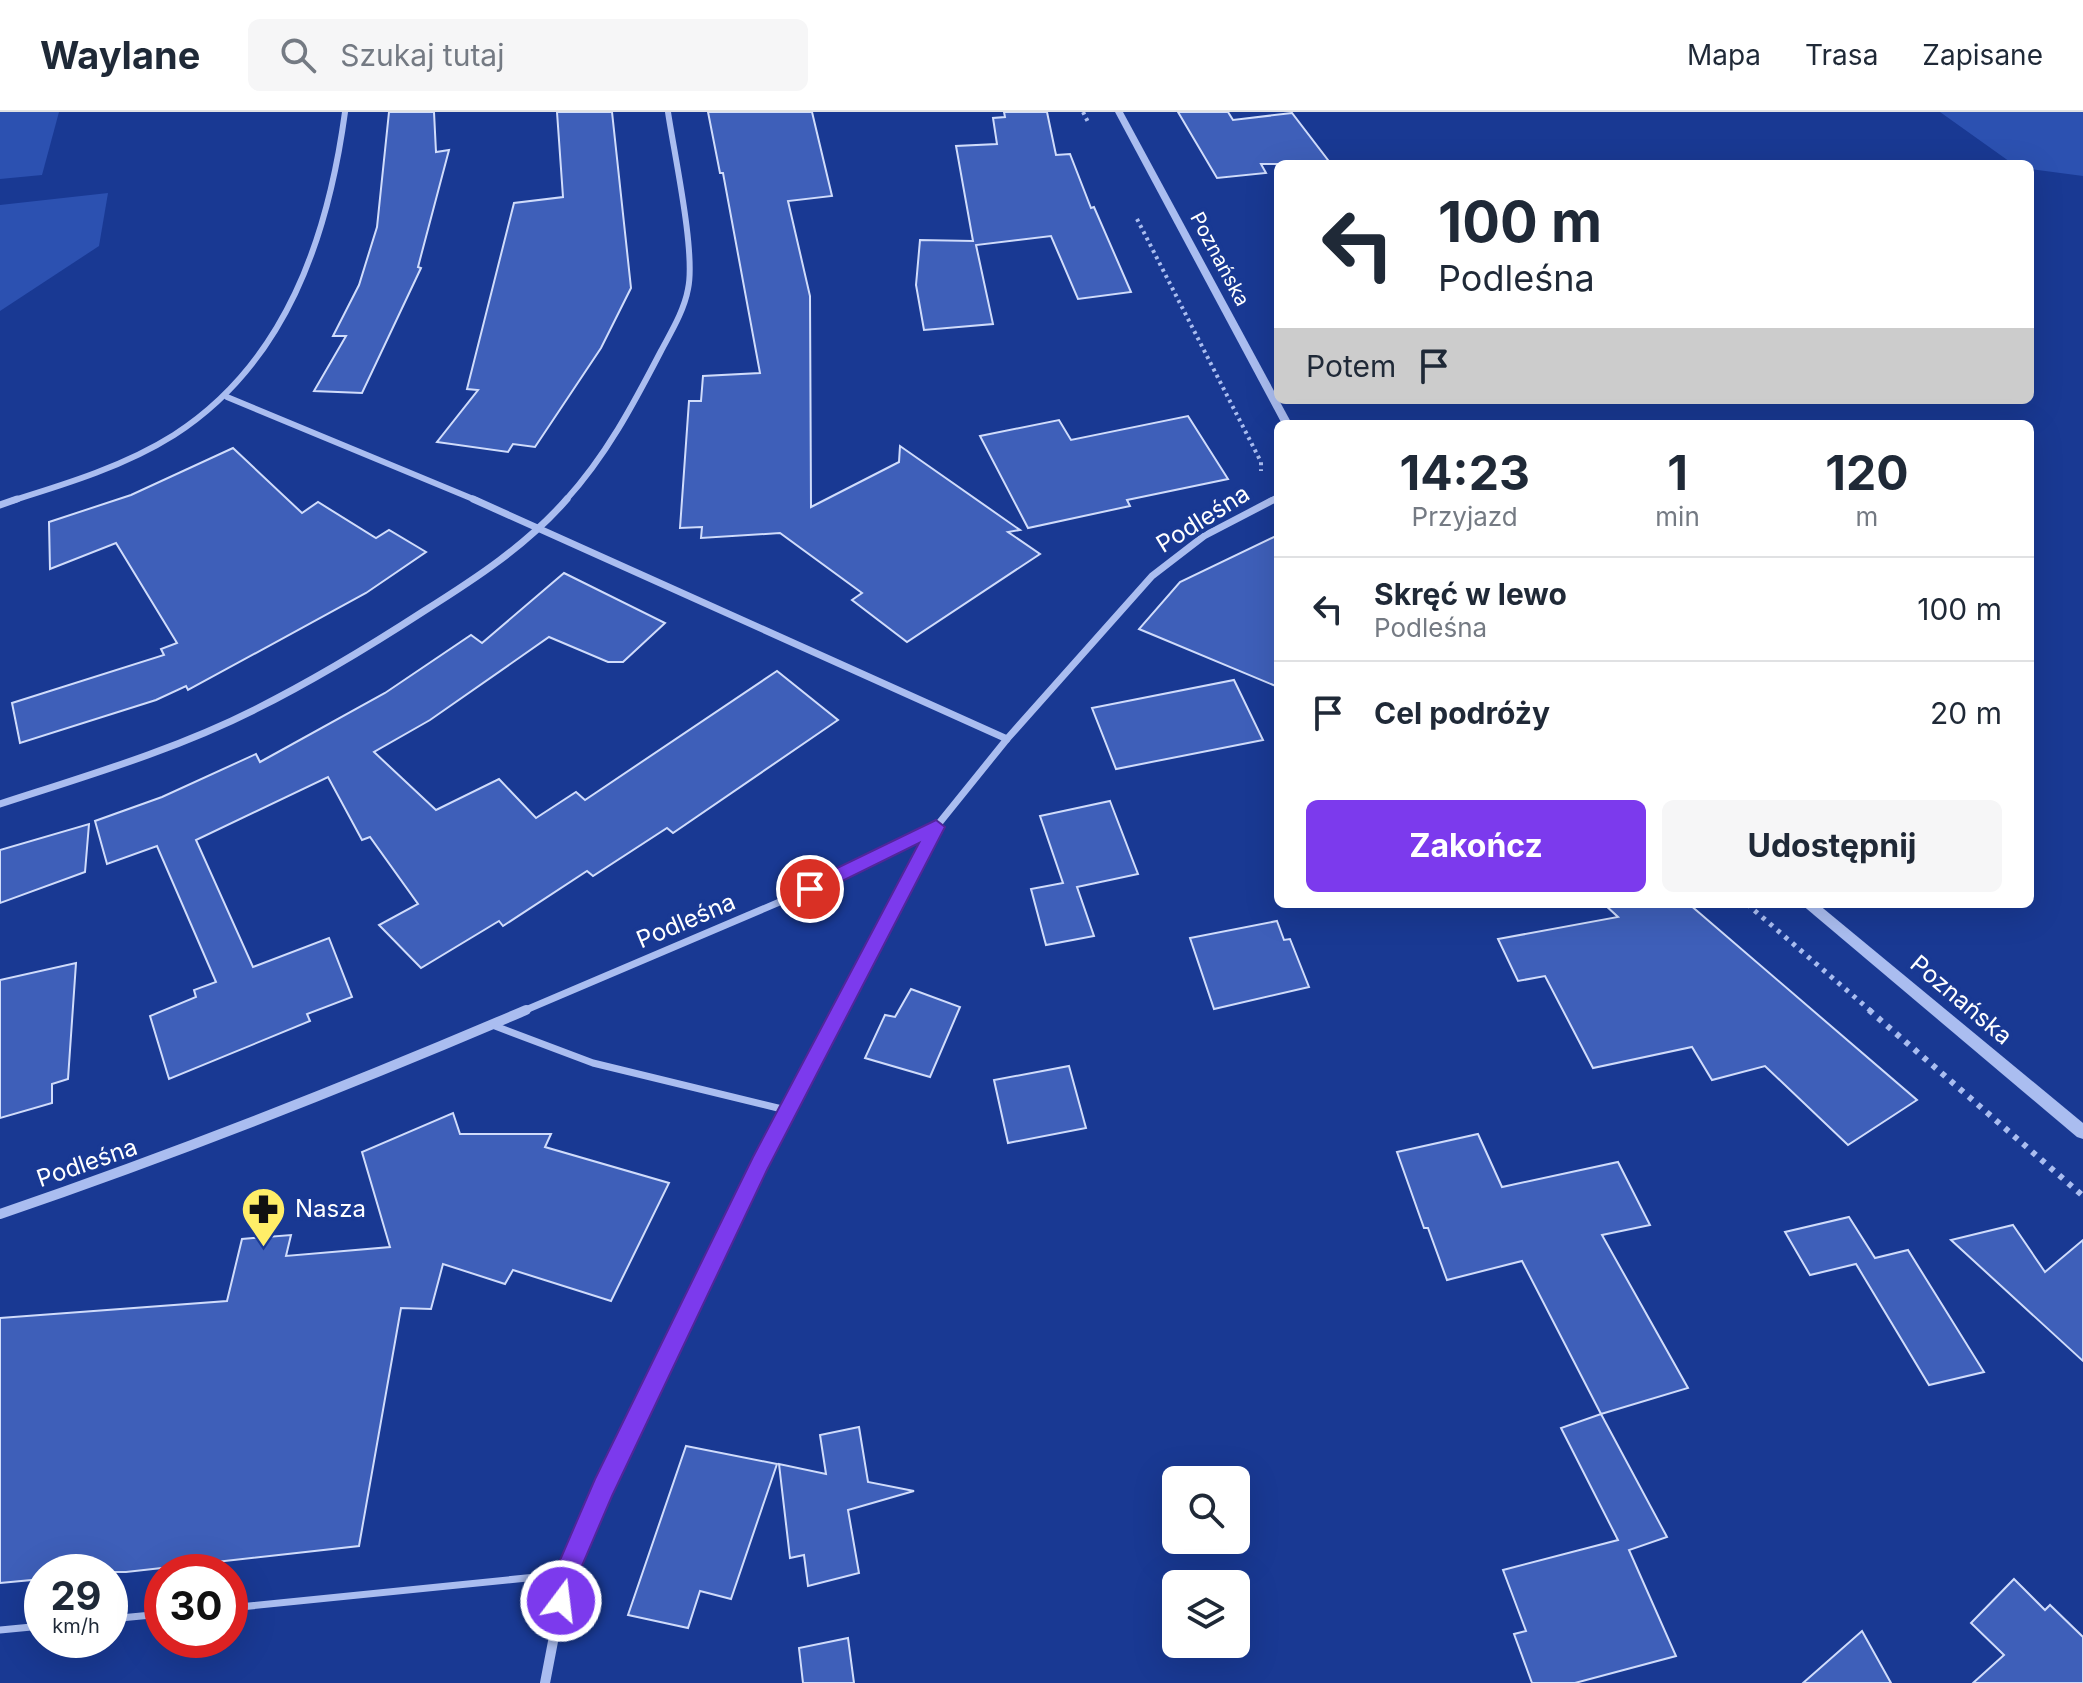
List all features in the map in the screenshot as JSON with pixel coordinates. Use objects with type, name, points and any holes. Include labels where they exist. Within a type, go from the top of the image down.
[{"type":"street","points":[[0,505],[114,464],[175,435],[227,397],[254,366],[277,330],[307,269],[326,218],[345,112]]},
{"type":"street","points":[[0,804],[131,761],[254,710],[359,653],[451,594],[542,528],[594,469],[627,417],[677,319],[689,288],[688,249],[668,112]]},
{"type":"street","name":"Poznańska","points":[[1119,112],[1274,400]]},
{"type":"street","points":[[227,397],[542,528],[1007,739]]},
{"type":"street","name":"Podleśna","points":[[0,1214],[147,1164],[495,1026],[810,889],[936,827],[1007,739],[1152,576],[1204,536],[1274,500]]},
{"type":"street","points":[[545,1683],[566,1574],[603,1488],[786,1110],[936,827]]},
{"type":"street","name":"Poznańska","points":[[1813,908],[2083,1132]]},
{"type":"lane","points":[[495,1026],[593,1063],[786,1110]]},
{"type":"lane","points":[[248,1606],[566,1574]]},
{"type":"lane","points":[[0,1630],[24,1628]]},
{"type":"path","points":[[1083,112],[1090,127]]},
{"type":"path","points":[[1136,217],[1261,462],[1261,475]]},
{"type":"path","points":[[1752,908],[2083,1196]]},
{"type":"shaded area","points":[[0,112],[59,112],[42,175],[0,179]]},
{"type":"shaded area","points":[[1940,112],[2083,112],[2083,176],[2034,170],[2034,160],[2007,160]]},
{"type":"shaded area","points":[[108,193],[99,246],[0,311],[0,205]]},
{"type":"building","points":[[389,112],[434,112],[436,152],[449,150],[418,267],[421,268],[362,393],[314,391],[346,336],[333,336],[359,285],[377,227]]},
{"type":"building","points":[[557,112],[612,112],[631,288],[601,348],[535,447],[513,444],[508,452],[437,442],[478,390],[467,389],[514,203],[563,197]]},
{"type":"building","points":[[708,112],[812,112],[832,196],[788,201],[810,296],[811,507],[899,462],[900,446],[1020,530],[1008,532],[1040,554],[907,642],[852,600],[862,593],[780,533],[701,538],[702,527],[680,528],[689,401],[701,401],[703,376],[760,373],[723,173],[720,173]]},
{"type":"building","points":[[1004,112],[1047,112],[1056,155],[1070,154],[1091,208],[1094,207],[1131,292],[1078,299],[1051,236],[976,245],[993,324],[924,330],[916,285],[920,240],[973,241],[956,146],[997,144],[993,118],[1005,117]]},
{"type":"building","points":[[1178,112],[1228,112],[1233,120],[1292,113],[1328,160],[1274,160],[1274,164],[1261,164],[1266,173],[1217,178]]},
{"type":"building","points":[[1188,416],[1228,479],[1127,500],[1130,506],[1028,528],[980,436],[1059,420],[1071,440]]},
{"type":"building","points":[[233,448],[302,513],[318,502],[376,538],[389,530],[426,552],[366,593],[188,690],[186,686],[156,700],[20,743],[12,703],[164,655],[161,649],[177,643],[116,543],[50,569],[49,522],[131,495]]},
{"type":"building","points":[[1274,537],[1274,685],[1139,629],[1180,582]]},
{"type":"building","points":[[564,573],[665,623],[623,662],[608,662],[549,637],[430,720],[374,752],[436,810],[499,779],[536,818],[576,792],[585,800],[777,671],[838,720],[673,833],[667,828],[593,876],[587,871],[503,926],[499,921],[421,968],[379,925],[418,904],[370,837],[362,840],[328,777],[196,840],[253,967],[329,938],[352,997],[307,1014],[310,1021],[169,1079],[150,1016],[196,997],[194,990],[216,982],[157,846],[107,864],[95,821],[162,797],[256,754],[260,762],[385,693],[471,635],[482,643]]},
{"type":"building","points":[[1234,680],[1263,740],[1116,769],[1092,708]]},
{"type":"building","points":[[1110,801],[1138,874],[1077,887],[1094,936],[1046,945],[1031,889],[1063,883],[1040,816]]},
{"type":"building","points":[[89,824],[85,872],[0,903],[0,850]]},
{"type":"building","points":[[1608,908],[1694,908],[1917,1100],[1848,1145],[1765,1066],[1712,1080],[1692,1047],[1593,1068],[1545,976],[1518,981],[1498,939],[1618,917]]},
{"type":"building","points":[[1277,921],[1284,940],[1290,939],[1309,987],[1214,1009],[1190,938]]},
{"type":"building","points":[[76,963],[68,1079],[52,1084],[52,1103],[0,1118],[0,980]]},
{"type":"building","points":[[911,989],[960,1007],[930,1077],[865,1058],[885,1015],[895,1017]]},
{"type":"building","points":[[1069,1066],[1086,1128],[1008,1143],[994,1080]]},
{"type":"building","points":[[453,1113],[460,1134],[551,1134],[545,1147],[669,1183],[611,1301],[513,1270],[505,1284],[443,1264],[431,1309],[401,1308],[359,1546],[248,1558],[248,1554],[144,1554],[144,1570],[128,1572],[128,1554],[24,1554],[24,1581],[0,1583],[0,1318],[227,1301],[242,1239],[291,1235],[286,1256],[390,1247],[362,1152]]},
{"type":"building","points":[[1478,1134],[1502,1187],[1618,1162],[1650,1225],[1602,1235],[1688,1388],[1601,1414],[1522,1261],[1447,1280],[1428,1228],[1424,1228],[1397,1152]]},
{"type":"building","points":[[1849,1217],[1875,1258],[1908,1250],[1984,1372],[1929,1385],[1856,1264],[1810,1275],[1785,1232]]},
{"type":"building","points":[[2013,1225],[2045,1272],[2083,1240],[2083,1361],[1951,1240]]},
{"type":"building","points":[[1601,1414],[1667,1537],[1629,1550],[1676,1656],[1575,1683],[1532,1683],[1514,1634],[1526,1631],[1503,1570],[1618,1540],[1561,1428]]},
{"type":"building","points":[[859,1427],[868,1482],[914,1491],[848,1510],[859,1573],[808,1586],[804,1555],[790,1558],[779,1464],[826,1474],[820,1435]]},
{"type":"building","points":[[686,1446],[777,1464],[731,1599],[700,1591],[688,1628],[628,1615]]},
{"type":"building","points":[[2014,1579],[2045,1610],[2050,1605],[2083,1637],[2083,1683],[1973,1683],[2004,1655],[1971,1623]]},
{"type":"building","points":[[1862,1631],[1891,1683],[1803,1683]]},
{"type":"building","points":[[848,1638],[854,1683],[803,1683],[799,1648]]},
{"type":"place","name":"Nasza","points":[[264,1248]]},
{"type":"route","points":[[561,1601],[566,1574],[603,1488],[786,1110],[936,827],[810,889]]}]
